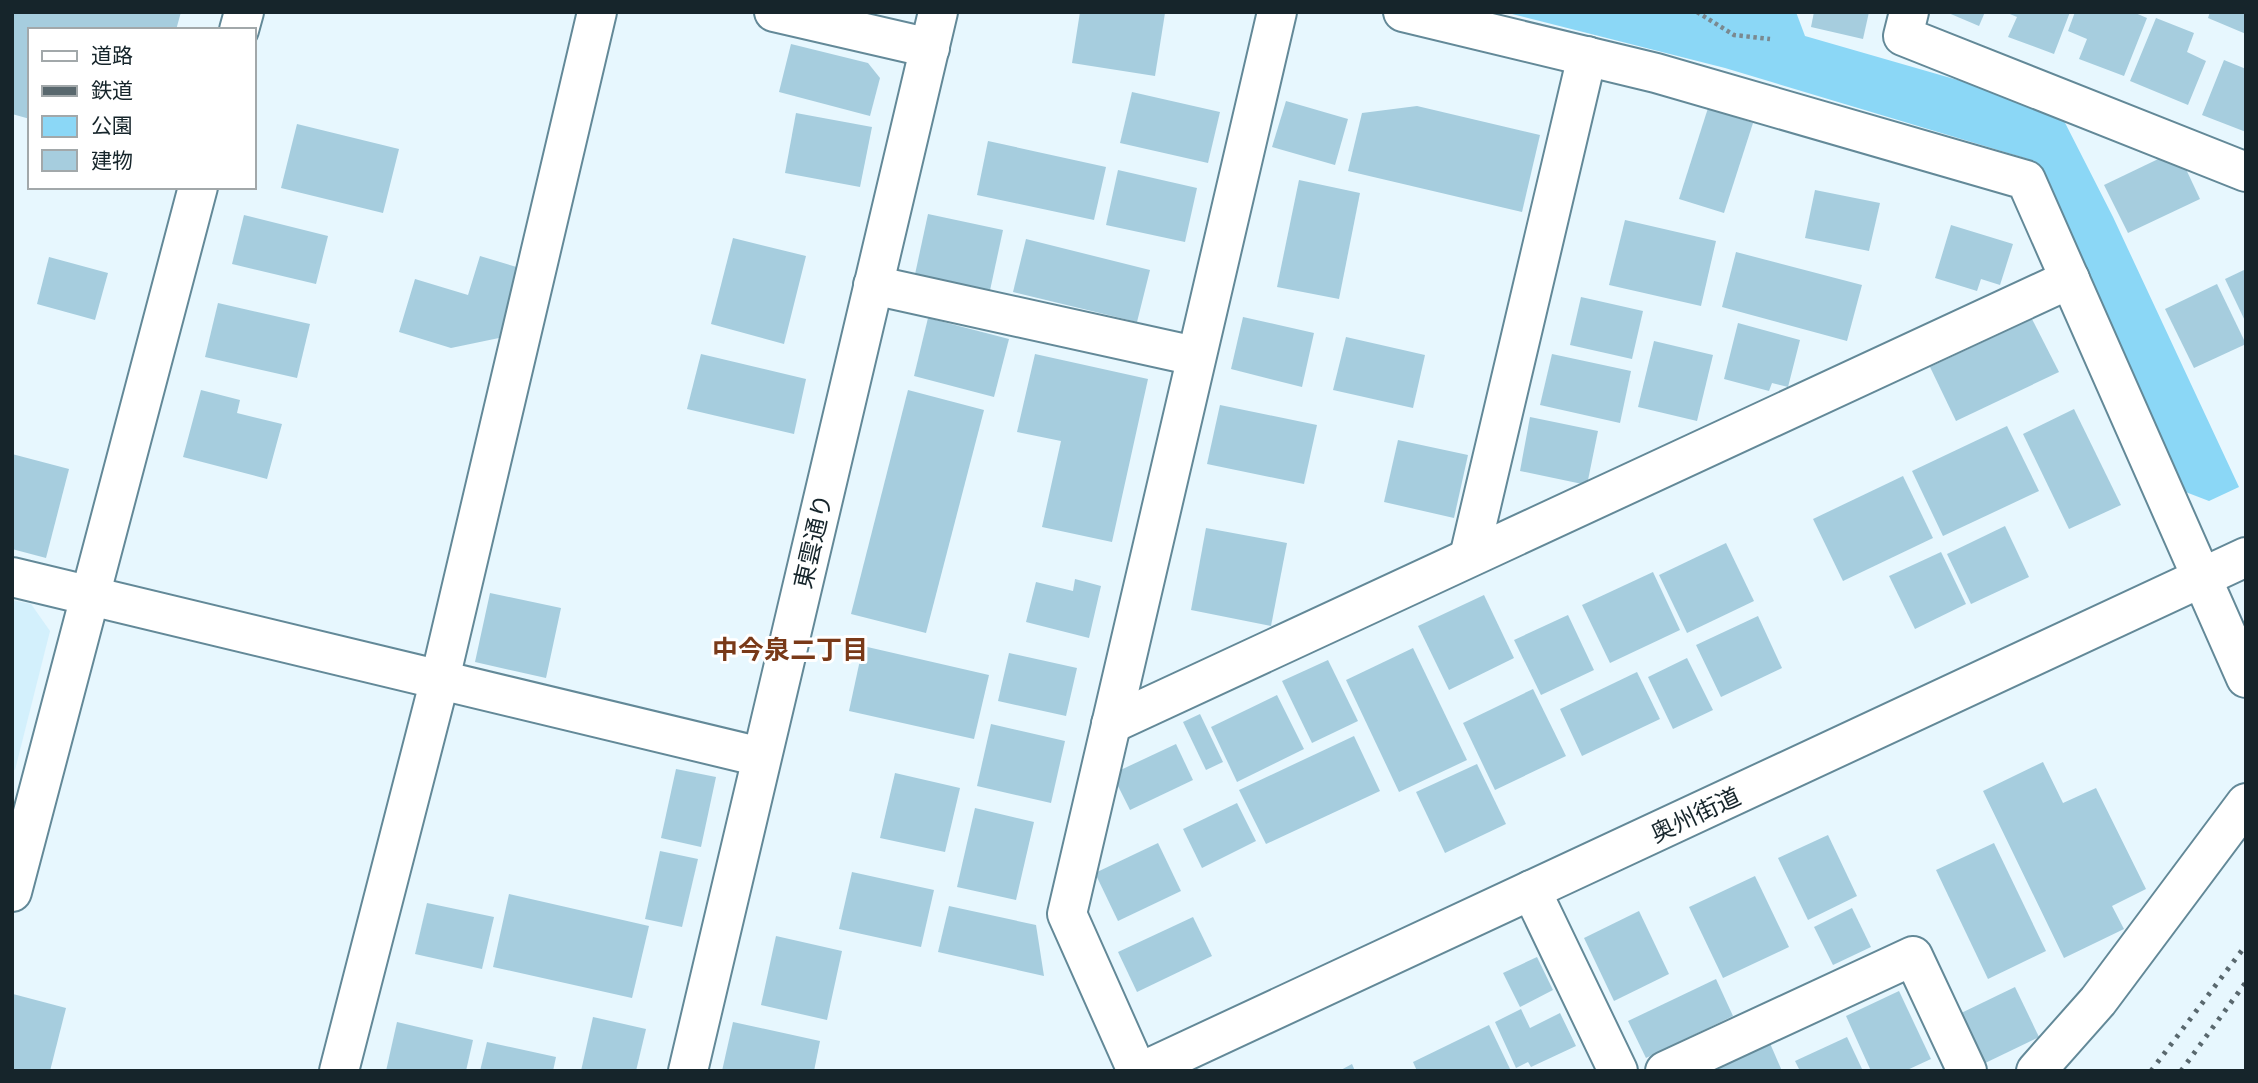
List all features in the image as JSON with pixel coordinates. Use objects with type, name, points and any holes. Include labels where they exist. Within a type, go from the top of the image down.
[{"type":"street","points":[[339,1071],[440,679],[597,12]]},
{"type":"street","points":[[774,12],[934,30]]},
{"type":"street","points":[[1137,1071],[1067,914],[1277,12]]},
{"type":"street","points":[[1403,12],[1656,72],[2026,180],[2246,678]]},
{"type":"street","points":[[1909,12],[1903,36],[2246,172]]},
{"type":"street","name":"東雲通り","points":[[688,1071],[934,30]]},
{"type":"street","points":[[1469,557],[1587,56]]},
{"type":"street","points":[[12,892],[197,189]]},
{"type":"street","points":[[1111,724],[2070,279]]},
{"type":"street","points":[[873,285],[1195,356]]},
{"type":"street","name":"奥州街道","points":[[1143,1071],[2246,557]]},
{"type":"street","points":[[12,577],[761,757]]},
{"type":"street","points":[[2036,1071],[2098,1001],[2246,803]]},
{"type":"street","points":[[1531,890],[1618,1071]]},
{"type":"street","points":[[1665,1071],[1913,956],[1967,1071]]},
{"type":"path","points":[[1697,12],[1734,35],[1770,39]]},
{"type":"shaded area","points":[[12,600],[31,604],[50,631],[15,770],[12,769]]},
{"type":"green space","points":[[1504,12],[1796,12],[1805,36],[2058,109],[2113,217],[2239,487],[2209,501],[2183,491],[2028,159],[1725,68]]},
{"type":"building","points":[[12,12],[181,12],[177,28],[28,28],[28,118],[12,114]]},
{"type":"building","points":[[1080,12],[1165,13],[1155,76],[1072,63]]},
{"type":"building","points":[[1814,12],[1869,12],[1863,39],[1811,27]]},
{"type":"building","points":[[1946,12],[1985,12],[1979,26]]},
{"type":"building","points":[[2005,12],[2070,12],[2054,54],[2008,37],[2017,17]]},
{"type":"building","points":[[2075,12],[2133,12],[2147,18],[2124,76],[2079,59],[2087,39],[2068,31]]},
{"type":"building","points":[[2210,12],[2246,12],[2246,34],[2208,18]]},
{"type":"building","points":[[2156,18],[2194,33],[2187,52],[2206,61],[2188,105],[2130,81]]},
{"type":"building","points":[[791,44],[868,63],[880,78],[870,116],[779,92]]},
{"type":"building","points":[[2224,60],[2246,69],[2246,132],[2202,115]]},
{"type":"building","points":[[1132,92],[1220,112],[1208,163],[1120,143]]},
{"type":"building","points":[[1286,101],[1348,119],[1335,165],[1272,147]]},
{"type":"building","points":[[1417,106],[1540,135],[1522,212],[1348,171],[1362,113]]},
{"type":"building","points":[[1708,108],[1753,123],[1724,213],[1679,199]]},
{"type":"building","points":[[796,113],[872,127],[860,187],[785,173]]},
{"type":"building","points":[[297,124],[399,149],[383,213],[281,188]]},
{"type":"building","points":[[988,141],[1106,167],[1094,220],[977,195]]},
{"type":"building","points":[[2177,150],[2200,199],[2128,233],[2104,185]]},
{"type":"building","points":[[1118,170],[1197,188],[1185,242],[1106,225]]},
{"type":"building","points":[[1299,180],[1360,193],[1339,299],[1277,287]]},
{"type":"building","points":[[1815,190],[1880,203],[1869,251],[1805,238]]},
{"type":"building","points":[[928,214],[1003,230],[989,295],[914,279]]},
{"type":"building","points":[[244,215],[328,236],[316,284],[232,264]]},
{"type":"building","points":[[1625,220],[1716,241],[1701,306],[1609,285]]},
{"type":"building","points":[[1951,225],[2013,244],[2000,285],[1981,279],[1977,291],[1935,278]]},
{"type":"building","points":[[733,238],[806,256],[784,344],[711,324]]},
{"type":"building","points":[[1026,239],[1150,270],[1137,322],[1013,292]]},
{"type":"building","points":[[1736,252],[1862,285],[1847,341],[1722,307]]},
{"type":"building","points":[[480,256],[520,268],[499,338],[451,348],[399,332],[415,279],[468,295]]},
{"type":"building","points":[[49,257],[108,273],[95,320],[37,304]]},
{"type":"building","points":[[2246,269],[2246,323],[2225,279]]},
{"type":"building","points":[[2217,284],[2246,344],[2194,368],[2165,309]]},
{"type":"building","points":[[1581,297],[1643,311],[1632,359],[1570,345]]},
{"type":"building","points":[[218,303],[310,324],[297,378],[205,357]]},
{"type":"building","points":[[1243,317],[1314,333],[1302,387],[1231,369]]},
{"type":"building","points":[[928,318],[1009,339],[994,397],[914,376]]},
{"type":"building","points":[[2032,319],[2059,372],[1956,421],[1930,367]]},
{"type":"building","points":[[1738,323],[1800,340],[1788,387],[1772,383],[1769,391],[1724,379]]},
{"type":"building","points":[[1346,337],[1425,355],[1413,408],[1333,390]]},
{"type":"building","points":[[1654,341],[1713,355],[1697,421],[1638,407]]},
{"type":"building","points":[[701,354],[806,379],[794,434],[687,409]]},
{"type":"building","points":[[1035,354],[1148,379],[1112,542],[1042,527],[1061,441],[1017,432]]},
{"type":"building","points":[[1552,354],[1631,371],[1620,423],[1540,405]]},
{"type":"building","points":[[201,390],[240,400],[237,413],[282,424],[267,479],[183,457]]},
{"type":"building","points":[[908,390],[984,410],[926,633],[851,614]]},
{"type":"building","points":[[1220,405],[1317,425],[1304,484],[1207,464]]},
{"type":"building","points":[[2074,409],[2121,505],[2069,529],[2023,434]]},
{"type":"building","points":[[1530,417],[1598,431],[1587,485],[1520,471]]},
{"type":"building","points":[[2007,426],[2039,491],[1943,536],[1912,471]]},
{"type":"building","points":[[1398,440],[1468,455],[1454,518],[1384,502]]},
{"type":"building","points":[[12,454],[69,469],[46,558],[12,549]]},
{"type":"building","points":[[1903,476],[1933,538],[1843,581],[1813,519]]},
{"type":"building","points":[[2005,526],[2029,577],[1971,604],[1947,554]]},
{"type":"building","points":[[1206,528],[1287,543],[1271,626],[1191,610]]},
{"type":"building","points":[[1726,543],[1754,601],[1687,633],[1659,575]]},
{"type":"building","points":[[1941,552],[1966,604],[1915,629],[1889,576]]},
{"type":"building","points":[[1653,572],[1680,630],[1610,663],[1582,605]]},
{"type":"building","points":[[1075,579],[1101,586],[1089,638],[1026,622],[1036,582],[1073,591]]},
{"type":"building","points":[[490,593],[561,608],[546,678],[475,662]]},
{"type":"building","points":[[1484,595],[1514,658],[1449,690],[1418,626]]},
{"type":"building","points":[[1568,615],[1594,670],[1541,695],[1514,640]]},
{"type":"building","points":[[1758,616],[1782,668],[1721,697],[1696,645]]},
{"type":"building","points":[[863,646],[989,675],[974,739],[849,711]]},
{"type":"building","points":[[1413,648],[1467,760],[1399,792],[1346,680]]},
{"type":"building","points":[[1009,653],[1077,668],[1066,716],[998,701]]},
{"type":"building","points":[[1687,658],[1713,710],[1673,729],[1648,677]]},
{"type":"building","points":[[1328,660],[1358,721],[1312,743],[1282,681]]},
{"type":"building","points":[[1637,672],[1660,719],[1582,756],[1560,709]]},
{"type":"building","points":[[1533,689],[1566,756],[1495,790],[1463,723]]},
{"type":"building","points":[[1277,695],[1304,749],[1237,782],[1211,727]]},
{"type":"building","points":[[1200,714],[1223,762],[1206,770],[1183,722]]},
{"type":"building","points":[[991,724],[1065,741],[1051,803],[977,786]]},
{"type":"building","points":[[1354,736],[1380,791],[1266,844],[1239,790]]},
{"type":"building","points":[[1176,744],[1193,780],[1130,810],[1112,774]]},
{"type":"building","points":[[2043,762],[2063,803],[2096,788],[2146,889],[2112,906],[2124,929],[2064,958],[1983,791]]},
{"type":"building","points":[[1477,764],[1506,824],[1445,853],[1416,792]]},
{"type":"building","points":[[676,769],[716,777],[701,847],[661,838]]},
{"type":"building","points":[[895,773],[960,788],[945,852],[880,838]]},
{"type":"building","points":[[1237,803],[1256,841],[1202,868],[1183,829]]},
{"type":"building","points":[[975,808],[1034,822],[1016,900],[957,887]]},
{"type":"building","points":[[1828,835],[1857,896],[1808,920],[1778,858]]},
{"type":"building","points":[[1158,843],[1181,891],[1118,921],[1095,873]]},
{"type":"building","points":[[1994,843],[2046,951],[1988,979],[1936,870]]},
{"type":"building","points":[[660,851],[698,859],[682,927],[645,919]]},
{"type":"building","points":[[852,872],[934,890],[921,947],[839,929]]},
{"type":"building","points":[[1755,876],[1789,947],[1723,978],[1689,907]]},
{"type":"building","points":[[509,894],[649,926],[632,998],[493,967]]},
{"type":"building","points":[[427,903],[494,917],[482,969],[415,954]]},
{"type":"building","points":[[949,906],[1036,925],[1044,976],[938,952]]},
{"type":"building","points":[[1852,908],[1871,947],[1833,965],[1814,927]]},
{"type":"building","points":[[1639,911],[1669,974],[1614,1001],[1584,938]]},
{"type":"building","points":[[1193,917],[1212,956],[1137,992],[1118,952]]},
{"type":"building","points":[[776,936],[842,951],[827,1020],[761,1005]]},
{"type":"building","points":[[1537,957],[1553,990],[1520,1007],[1503,973]]},
{"type":"building","points":[[1716,979],[1733,1016],[1646,1058],[1628,1021]]},
{"type":"building","points":[[2015,987],[2039,1037],[1979,1066],[1955,1016]]},
{"type":"building","points":[[1899,991],[1931,1059],[1905,1071],[1871,1071],[1846,1016]]},
{"type":"building","points":[[13,994],[66,1008],[50,1071],[12,1071]]},
{"type":"building","points":[[1521,1009],[1530,1028],[1560,1013],[1576,1046],[1531,1067],[1528,1062],[1516,1068],[1495,1022]]},
{"type":"building","points":[[593,1017],[646,1029],[636,1071],[581,1071]]},
{"type":"building","points":[[397,1022],[473,1040],[466,1071],[386,1071]]},
{"type":"building","points":[[733,1022],[820,1041],[814,1071],[722,1071]]},
{"type":"building","points":[[1489,1025],[1511,1071],[1417,1071],[1413,1062]]},
{"type":"building","points":[[1847,1037],[1863,1071],[1800,1071],[1795,1061]]},
{"type":"building","points":[[1769,1041],[1782,1071],[1721,1071],[1718,1065]]},
{"type":"building","points":[[487,1042],[556,1057],[553,1071],[480,1071]]},
{"type":"building","points":[[1352,1064],[1355,1071],[1339,1071]]},
{"type":"railway","points":[[2151,1071],[2246,945]]},
{"type":"railway","points":[[2181,1071],[2246,982]]},
{"type":"district","name":"中今泉二丁目","points":[[790,649]]}]
